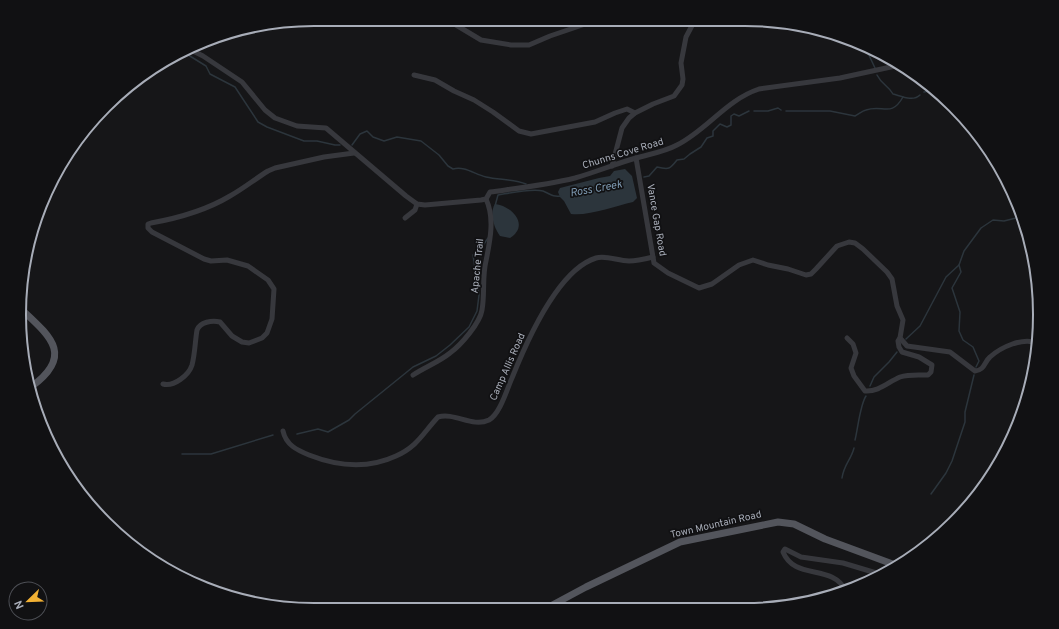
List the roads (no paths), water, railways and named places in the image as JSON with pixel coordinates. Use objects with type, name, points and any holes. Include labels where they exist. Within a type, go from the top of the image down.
[{"type":"main road","points":[[26,314],[50,339],[54,350],[54,359],[50,370],[35,384]]},
{"type":"main road","name":"Town Mountain Road","points":[[556,603],[680,542],[778,522],[794,524],[825,538],[890,563]]},
{"type":"street","points":[[458,26],[481,40],[511,45],[529,45],[579,26]]},
{"type":"street","points":[[612,166],[622,128],[629,118],[634,113],[674,96],[682,85],[683,79],[681,63],[686,37],[692,26]]},
{"type":"street","points":[[195,52],[242,82],[265,110],[275,118],[297,126],[326,128],[354,153],[417,204],[415,210],[405,218]]},
{"type":"street","name":"Chunns Cove Road","points":[[417,204],[433,206],[474,202],[486,199],[490,192],[556,182],[612,166],[669,149],[677,145],[696,132],[729,105],[751,91],[766,87],[840,78],[892,67]]},
{"type":"street","points":[[414,75],[435,80],[474,100],[519,131],[531,134],[596,122],[627,109],[634,113]]},
{"type":"street","points":[[163,384],[168,385],[175,383],[180,380],[191,368],[197,330],[201,324],[213,321],[220,322],[232,336],[246,343],[256,342],[265,336],[272,320],[274,289],[268,280],[248,266],[228,260],[211,261],[201,258],[152,232],[148,228],[148,224],[151,222],[182,216],[210,207],[229,197],[275,168],[324,157],[354,153]]},
{"type":"street","name":"Vance Gap Road","points":[[636,158],[654,263],[668,273],[699,288],[712,284],[739,265],[753,260],[806,275],[816,269],[837,246],[849,242],[854,243],[863,248],[883,267],[892,279],[897,306],[903,320],[900,338]]},
{"type":"street","name":"Apache Trail","points":[[413,375],[450,353],[480,319],[483,305],[485,265],[490,240],[490,216],[486,199]]},
{"type":"street","name":"Camp Allis Road","points":[[283,431],[285,438],[298,450],[322,460],[340,464],[370,464],[396,456],[410,448],[419,441],[438,417],[447,415],[478,422],[489,420],[501,406],[514,372],[540,319],[555,294],[568,277],[579,268],[596,258],[602,257],[628,261],[653,257]]},
{"type":"street","points":[[847,338],[853,344],[856,353],[851,368],[854,376],[865,391],[871,391],[899,378],[910,375],[928,375],[931,372],[932,365],[925,360],[902,352],[898,341],[900,338],[908,346],[950,352],[975,371],[981,370],[986,366],[989,358],[1007,347],[1026,341],[1032,341]]},
{"type":"street","points":[[843,586],[828,574],[800,568],[787,560],[782,552],[784,549],[801,557],[844,563],[874,572]]},
{"type":"water","points":[[625,169],[632,176],[637,198],[633,202],[586,214],[571,214],[558,192],[560,188],[610,176],[614,171]]},
{"type":"water","points":[[495,204],[507,208],[519,222],[516,233],[510,238],[500,236],[496,229],[492,216]]},
{"type":"waterway","points":[[869,54],[875,68]]},
{"type":"waterway","points":[[189,55],[206,66],[210,74],[235,87],[258,122],[304,141],[317,141],[340,145]]},
{"type":"waterway","points":[[877,75],[893,94],[910,98],[920,95]]},
{"type":"waterway","name":"Ross Creek","points":[[786,111],[830,111],[855,116],[865,110],[877,108],[891,109],[895,107],[903,97]]},
{"type":"waterway","name":"Ross Creek","points":[[754,111],[768,111],[778,108],[781,110]]},
{"type":"waterway","name":"Ross Creek","points":[[644,177],[649,176],[657,167],[669,168],[677,160],[684,159],[701,147],[707,138],[713,136],[713,131],[720,124],[727,127],[731,125],[731,116],[734,114],[739,116],[749,111]]},
{"type":"waterway","points":[[352,145],[360,134],[367,131],[373,137],[384,141],[397,137],[421,141],[439,155],[448,166],[453,169],[462,169],[486,177],[517,181],[526,184]]},
{"type":"waterway","points":[[495,206],[498,195],[527,190],[538,190],[553,196],[561,196]]},
{"type":"waterway","points":[[906,339],[920,326],[946,277],[959,265],[964,251],[981,228],[993,220],[1004,221],[1016,218]]},
{"type":"waterway","points":[[297,434],[318,429],[328,432],[349,420],[413,367],[436,356],[469,327],[477,311],[479,295],[473,255],[482,247],[488,238]]},
{"type":"waterway","points":[[959,265],[961,272],[952,288],[960,312],[959,331],[963,340],[973,347],[979,361],[976,367]]},
{"type":"waterway","points":[[870,386],[874,377],[897,352]]},
{"type":"waterway","points":[[931,494],[946,473],[952,461],[965,422],[965,412],[974,375]]},
{"type":"waterway","points":[[855,440],[861,411],[866,396]]},
{"type":"waterway","points":[[182,454],[211,454],[273,435]]},
{"type":"waterway","points":[[842,478],[844,469],[854,448]]}]
